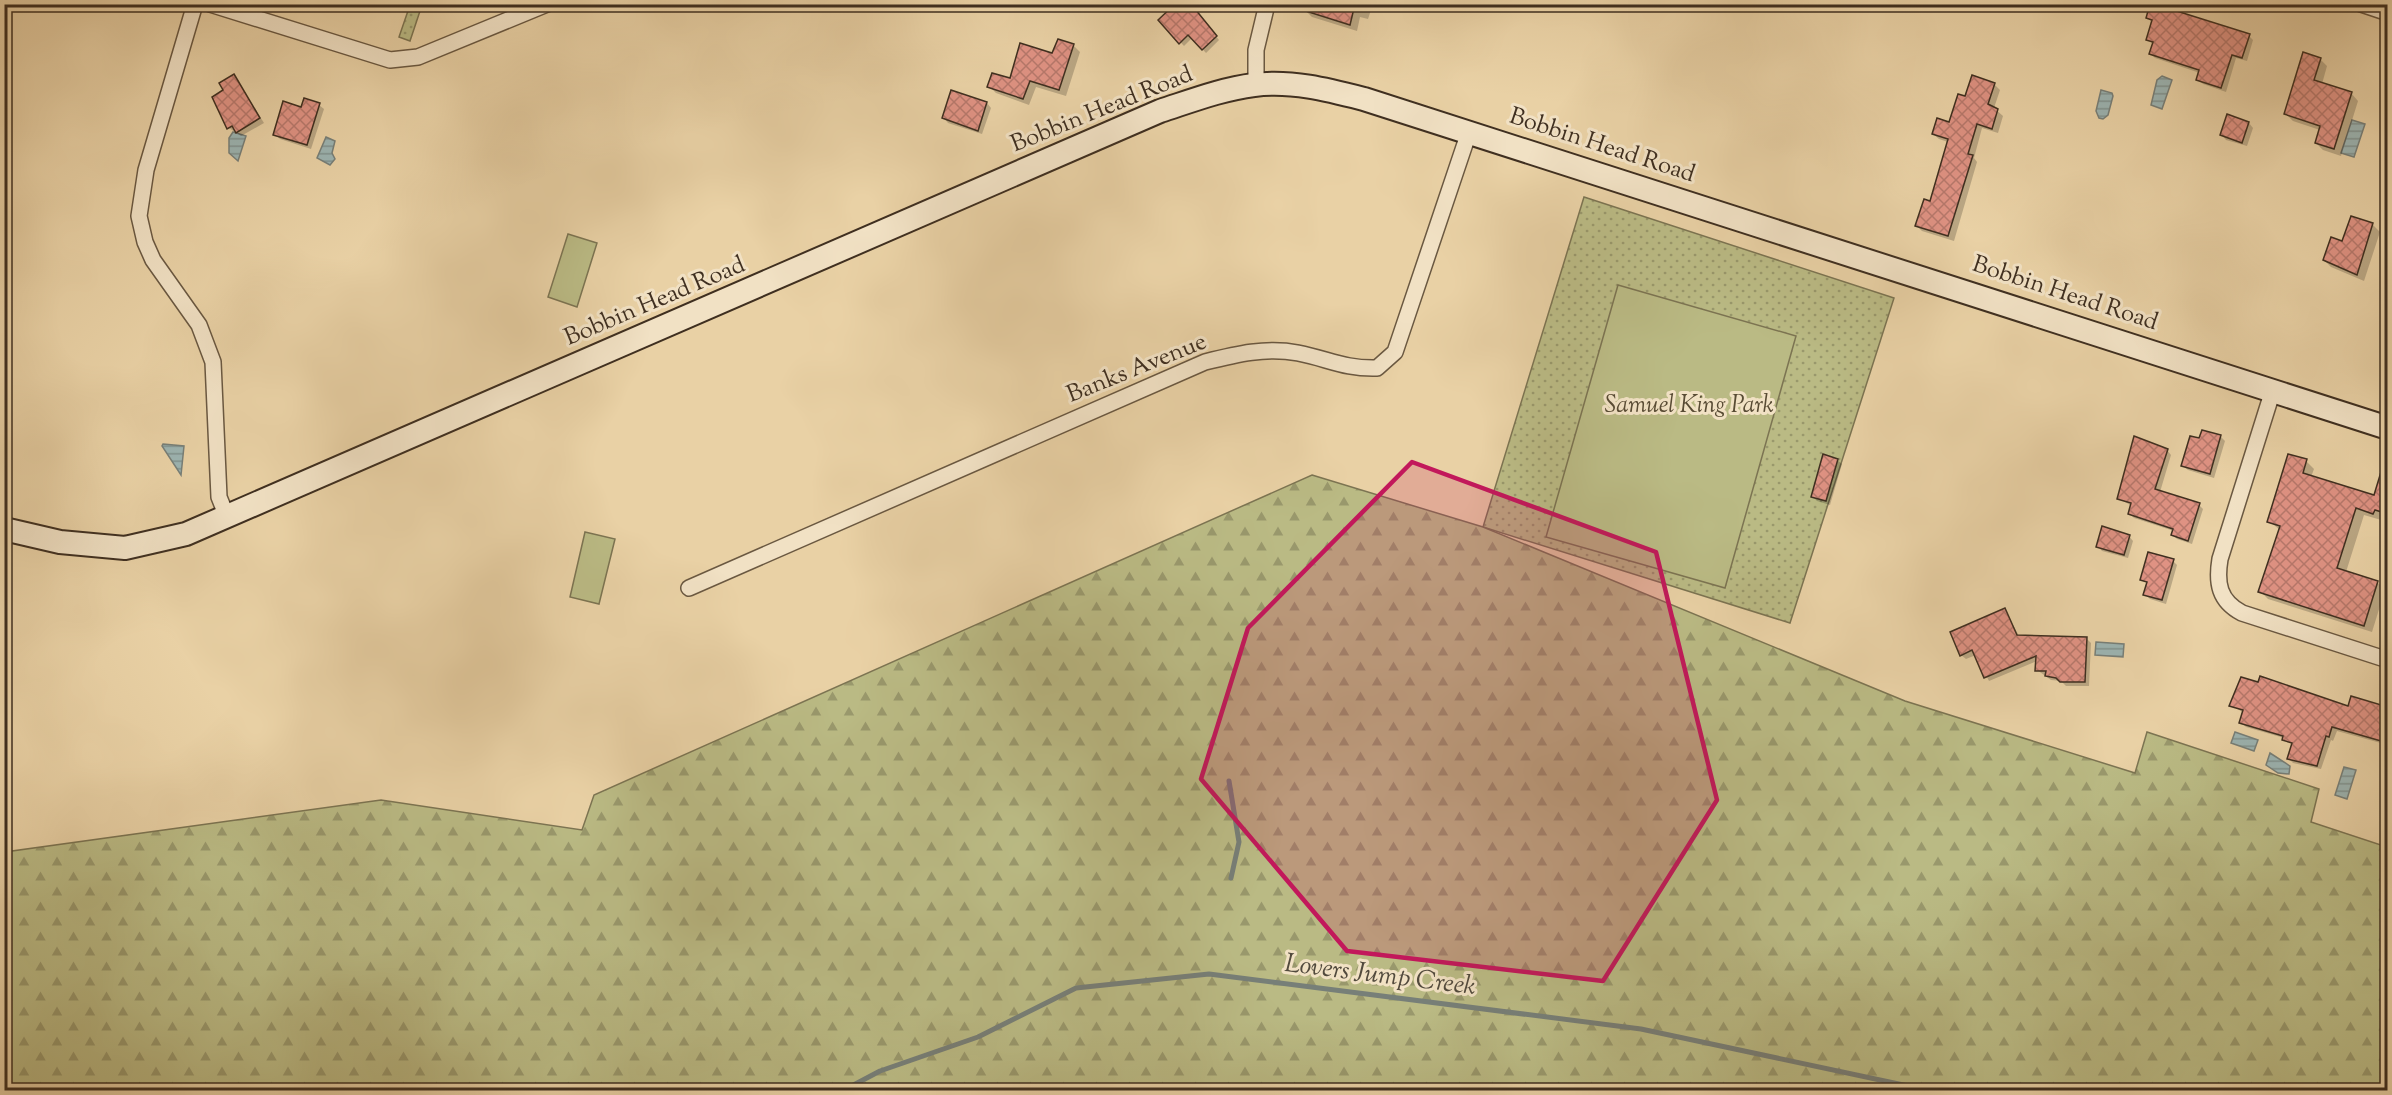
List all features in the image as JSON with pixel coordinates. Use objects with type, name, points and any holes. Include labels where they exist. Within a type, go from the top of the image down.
[{"type":"main road","name":"Bobbin Head Road","points":[[5,531],[60,542],[125,548],[186,534],[1160,111],[1204,96],[1256,85],[1293,85],[1323,89],[1364,99],[2388,428]]},
{"type":"street","points":[[195,4],[146,170],[139,216],[145,242],[153,260],[199,326],[213,363],[219,497],[227,517]]},
{"type":"street","points":[[210,4],[390,60],[418,57],[547,4]]},
{"type":"street","points":[[1256,85],[1256,50],[1268,4]]},
{"type":"street","points":[[2361,4],[2388,13]]},
{"type":"street","name":"Banks Avenue","points":[[689,588],[1205,362],[1253,350],[1298,353],[1353,369],[1377,368],[1395,352],[1469,132]]},
{"type":"street","points":[[2272,390],[2220,559],[2217,576],[2220,591],[2229,606],[2242,613],[2388,660]]},
{"type":"highlighted area","points":[[1412,462],[1656,552],[1717,800],[1603,981],[1347,951],[1201,779],[1248,628]]},
{"type":"green space","points":[[410,5],[422,5],[410,41],[399,37]]},
{"type":"green space","name":"Samuel King Park","points":[[1584,197],[1894,298],[1790,623],[1483,527]]},
{"type":"green space","points":[[568,234],[597,243],[577,307],[548,297]]},
{"type":"green space","points":[[1618,285],[1796,336],[1725,588],[1546,537]]},
{"type":"green space","points":[[1312,475],[1483,527],[1905,701],[2135,773],[2147,732],[2319,789],[2311,822],[2387,847],[2387,1090],[5,1090],[5,852],[381,800],[582,830],[594,795]]},
{"type":"green space","points":[[585,532],[615,539],[599,604],[570,597]]},
{"type":"water","points":[[2162,76],[2172,80],[2162,109],[2151,105],[2157,80]]},
{"type":"water","points":[[2101,90],[2112,93],[2113,96],[2108,115],[2103,119],[2099,118],[2096,111]]},
{"type":"water","points":[[2352,120],[2365,124],[2354,157],[2341,153]]},
{"type":"water","points":[[233,132],[246,136],[238,161],[229,153],[229,138]]},
{"type":"water","points":[[326,137],[335,141],[332,153],[335,159],[330,165],[317,158]]},
{"type":"water","points":[[163,444],[184,446],[181,475],[162,446]]},
{"type":"water","points":[[2096,642],[2124,644],[2123,657],[2095,655]]},
{"type":"water","points":[[2235,732],[2258,740],[2254,751],[2231,743]]},
{"type":"water","points":[[2270,753],[2290,766],[2289,774],[2278,773],[2266,765]]},
{"type":"water","points":[[2344,767],[2356,770],[2347,799],[2335,795]]},
{"type":"building","points":[[1175,4],[1191,4],[1217,36],[1202,50],[1188,35],[1179,44],[1158,20]]},
{"type":"building","points":[[1296,4],[1355,4],[1350,25],[1296,8]]},
{"type":"building","points":[[2150,4],[2168,4],[2167,8],[2250,34],[2242,58],[2232,55],[2221,88],[2196,80],[2199,70],[2149,54],[2153,42],[2146,40],[2152,20],[2146,18]]},
{"type":"building","points":[[1058,39],[1074,44],[1059,90],[1030,81],[1023,99],[987,87],[992,73],[1010,78],[1020,43],[1052,53]]},
{"type":"building","points":[[2303,52],[2321,58],[2314,80],[2352,92],[2334,149],[2315,143],[2320,126],[2284,114]]},
{"type":"building","points":[[234,74],[260,118],[236,133],[232,126],[227,129],[212,97],[223,90],[219,83]]},
{"type":"building","points":[[1972,75],[1995,83],[1988,104],[1998,109],[1992,129],[1977,124],[1968,154],[1973,155],[1948,236],[1915,226],[1924,199],[1930,201],[1948,139],[1932,134],[1937,118],[1949,122],[1958,94],[1965,96]]},
{"type":"building","points":[[951,90],[987,102],[978,131],[942,118]]},
{"type":"building","points":[[304,98],[320,103],[307,145],[273,135],[283,101],[301,107]]},
{"type":"building","points":[[2227,114],[2249,122],[2242,143],[2220,135]]},
{"type":"building","points":[[2351,216],[2373,223],[2357,275],[2323,260],[2331,237],[2342,241]]},
{"type":"building","points":[[2202,430],[2221,435],[2210,474],[2181,466],[2190,436],[2199,438]]},
{"type":"building","points":[[2134,436],[2168,449],[2155,489],[2200,503],[2188,541],[2171,535],[2173,529],[2128,514],[2131,503],[2117,499]]},
{"type":"building","points":[[1823,454],[1838,459],[1826,501],[1811,497]]},
{"type":"building","points":[[2288,454],[2307,459],[2303,473],[2374,495],[2384,462],[2388,462],[2388,514],[2375,510],[2373,514],[2356,508],[2337,568],[2378,581],[2364,626],[2258,592],[2280,526],[2267,522]]},
{"type":"building","points":[[2102,526],[2130,535],[2124,555],[2096,547]]},
{"type":"building","points":[[2148,552],[2174,559],[2162,600],[2143,595],[2147,582],[2140,580]]},
{"type":"building","points":[[2005,608],[2017,635],[2087,637],[2085,682],[2060,682],[2056,678],[2045,676],[2046,671],[2035,671],[2036,656],[1984,678],[1972,650],[1960,656],[1950,632]]},
{"type":"building","points":[[2260,676],[2348,706],[2351,696],[2388,707],[2388,743],[2332,727],[2329,737],[2326,736],[2317,766],[2287,759],[2292,743],[2282,740],[2283,736],[2239,723],[2243,710],[2229,706],[2241,677],[2258,682]]},
{"type":"waterway","points":[[1229,781],[1239,842],[1231,878]]},
{"type":"waterway","name":"Lovers Jump Creek","points":[[844,1090],[880,1071],[978,1037],[1076,988],[1209,974],[1641,1029],[1927,1090]]}]
